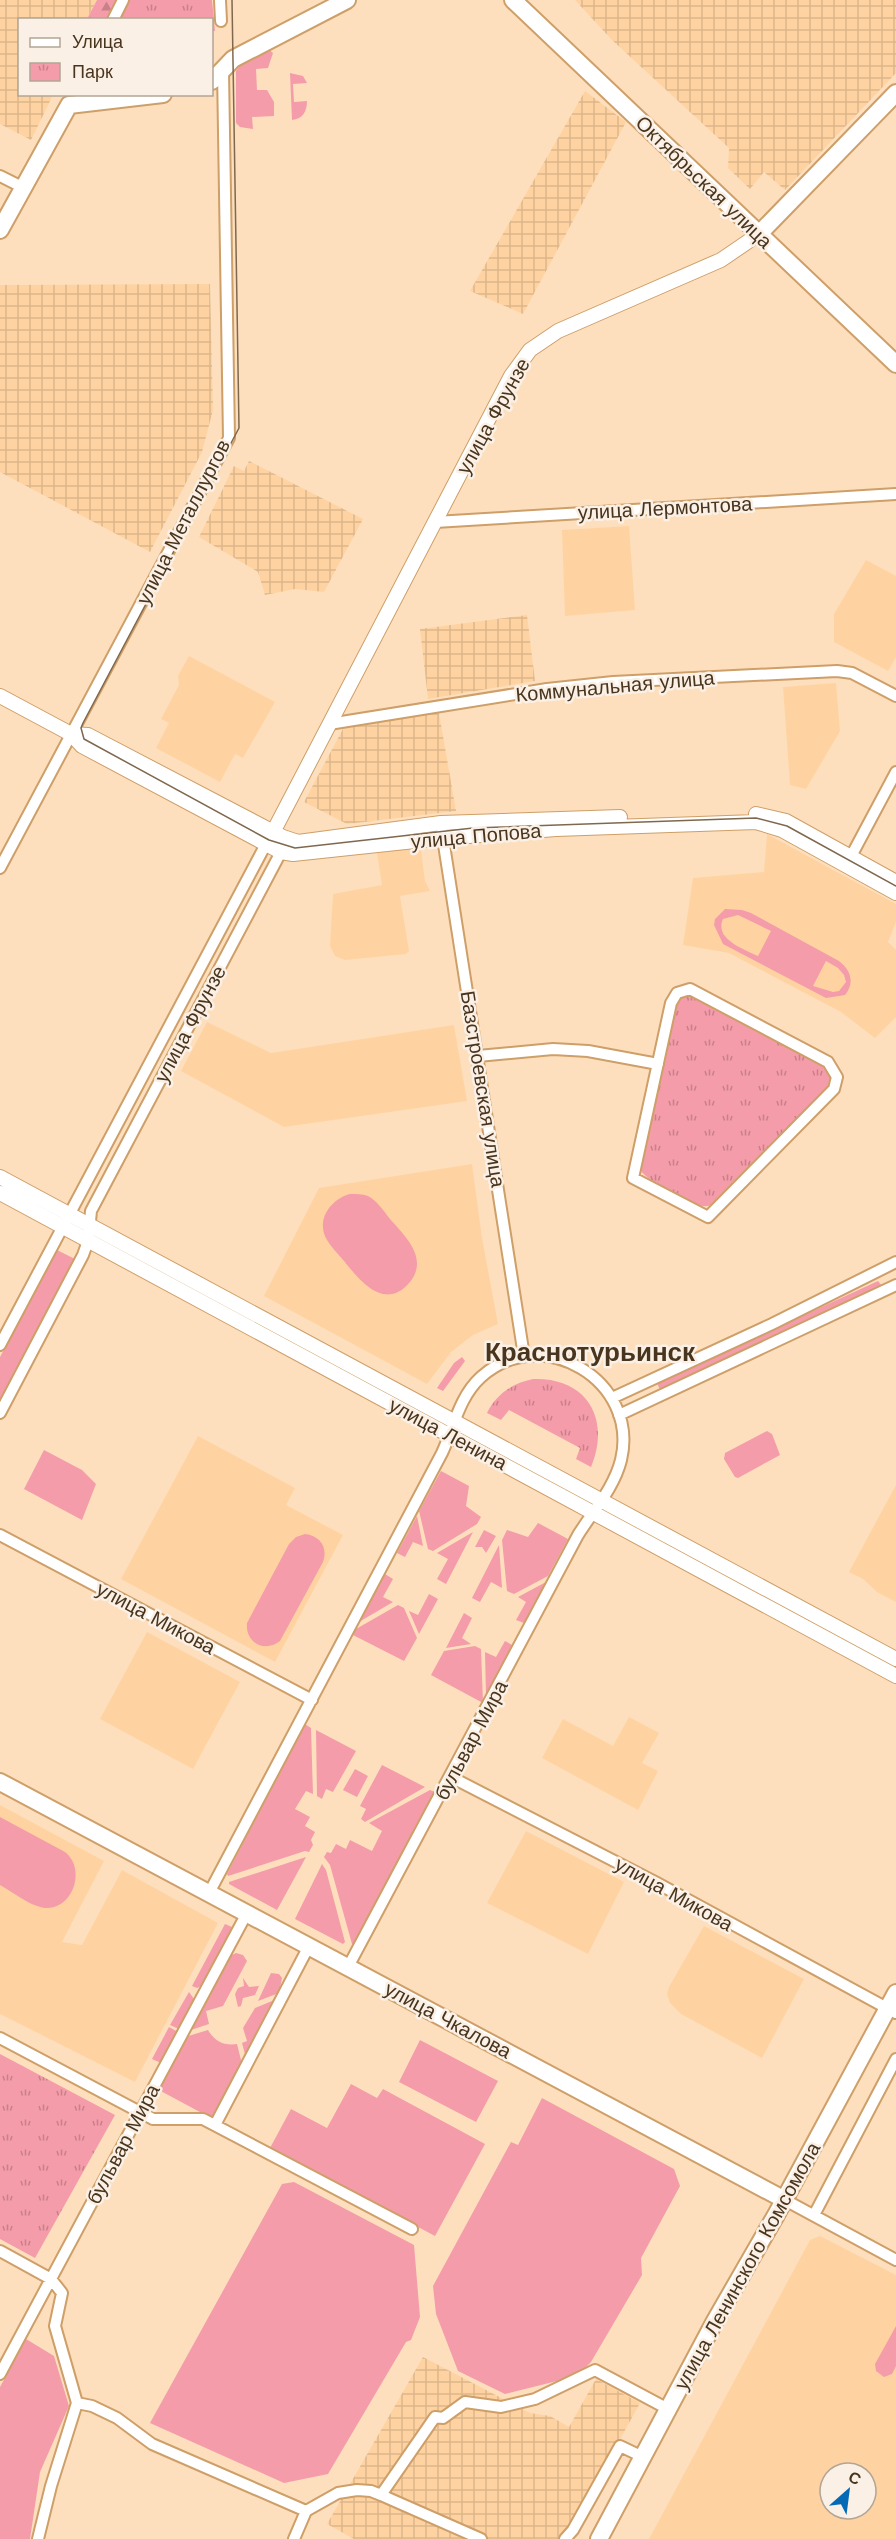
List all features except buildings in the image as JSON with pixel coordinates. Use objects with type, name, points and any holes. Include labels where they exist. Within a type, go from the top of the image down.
[{"type":"main road","points":[[218,76],[232,59],[265,40],[324,14],[347,0]]},
{"type":"main road","name":"Октябрьская улица","points":[[513,0],[896,364]]},
{"type":"main road","name":"улица Фрунзе","points":[[759,234],[896,93]]},
{"type":"main road","points":[[0,230],[71,100],[132,96]]},
{"type":"main road","name":"улица Чкалова","points":[[0,1782],[213,1887],[247,1913],[308,1947],[785,2200]]},
{"type":"main road","name":"улица Ленинского Комсомола","points":[[599,2539],[715,2321],[892,2011],[896,1993]]},
{"type":"street","points":[[114,18],[123,0]]},
{"type":"street","points":[[220,0],[221,21]]},
{"type":"street","name":"улица Металлургов","points":[[0,868],[229,438],[218,76]]},
{"type":"street","points":[[0,176],[22,187]]},
{"type":"street","name":"улица Фрунзе","points":[[0,1345],[275,834],[511,376],[530,350],[558,332],[721,260],[759,234]]},
{"type":"street","name":"улица Лермонтова","points":[[435,522],[896,494]]},
{"type":"street","name":"Коммунальная улица","points":[[330,724],[547,688],[613,682],[837,671],[852,674],[896,696]]},
{"type":"street","name":"улица Попова","points":[[0,696],[71,734],[88,735],[275,834],[298,842],[441,823],[756,814],[786,821],[896,893]]},
{"type":"street","points":[[848,861],[896,772]]},
{"type":"street","name":"улица Попова","points":[[275,834],[282,852],[293,854],[556,829],[756,822],[782,830],[896,882]]},
{"type":"street","name":"Базстроевская улица","points":[[441,823],[524,1356]]},
{"type":"street","name":"улица Фрунзе","points":[[88,1241],[91,1211],[282,852]]},
{"type":"street","points":[[690,989],[828,1062],[837,1077],[834,1089],[708,1217],[633,1178],[658,1064],[674,997],[682,990],[690,989]]},
{"type":"street","points":[[478,1056],[552,1049],[588,1051],[658,1064]]},
{"type":"street","name":"улица Ленина","points":[[0,1177],[66,1221],[88,1241],[431,1417]]},
{"type":"street","name":"улица Ленина","points":[[0,1193],[66,1221],[89,1226],[431,1417],[596,1506],[896,1659]]},
{"type":"street","points":[[0,1413],[83,1255],[88,1241]]},
{"type":"street","points":[[612,1398],[772,1324],[891,1265],[896,1283],[619,1415]]},
{"type":"street","points":[[213,1887],[453,1429],[460,1405],[476,1382],[493,1368],[524,1356]]},
{"type":"street","name":"бульвар Мира","points":[[348,1967],[596,1506],[611,1485],[621,1459],[623,1437],[619,1415],[612,1398],[596,1378],[578,1365],[546,1356],[524,1356]]},
{"type":"street","name":"улица Ленина","points":[[615,1516],[896,1676]]},
{"type":"street","name":"улица Микова","points":[[0,1535],[312,1700]]},
{"type":"street","name":"улица Микова","points":[[451,1777],[616,1862],[892,2011]]},
{"type":"street","name":"бульвар Мира","points":[[0,2374],[247,1913]]},
{"type":"street","points":[[215,2125],[308,1947]]},
{"type":"street","points":[[0,2038],[153,2119],[203,2119],[412,2229]]},
{"type":"street","name":"улица Ленинского Комсомола","points":[[814,2215],[896,2059]]},
{"type":"street","name":"улица Чкалова","points":[[785,2200],[896,2260]]},
{"type":"street","points":[[0,2251],[51,2278],[62,2293],[55,2325],[77,2403],[51,2486],[38,2539]]},
{"type":"street","points":[[381,2495],[435,2417],[442,2418],[465,2402],[501,2407],[535,2399],[595,2370],[668,2409]]},
{"type":"street","points":[[77,2403],[92,2406],[117,2418],[152,2444],[306,2511]]},
{"type":"street","points":[[564,2539],[573,2530],[620,2446],[642,2457]]},
{"type":"street","points":[[294,2539],[306,2511],[338,2493],[357,2490],[381,2495],[481,2539]]},
{"type":"shaded area","points":[[0,0],[97,0],[88,18],[18,18],[18,96],[52,97],[31,140],[0,124]]},
{"type":"shaded area","points":[[575,0],[896,0],[896,73],[785,190],[764,172],[750,189],[728,168],[729,148],[612,40]]},
{"type":"shaded area","points":[[585,91],[626,122],[523,314],[470,291]]},
{"type":"shaded area","points":[[210,284],[213,410],[202,452],[150,552],[0,472],[0,285]]},
{"type":"shaded area","points":[[249,461],[363,519],[324,592],[295,589],[265,595],[258,572],[199,537],[234,466],[244,471]]},
{"type":"shaded area","points":[[629,526],[635,610],[565,616],[562,530]]},
{"type":"shaded area","points":[[866,560],[896,576],[896,657],[888,671],[834,642],[834,614]]},
{"type":"shaded area","points":[[527,615],[535,681],[428,699],[420,629]]},
{"type":"shaded area","points":[[189,656],[275,702],[243,758],[235,754],[220,782],[156,748],[169,723],[161,719],[179,685],[178,676]]},
{"type":"shaded area","points":[[836,683],[840,731],[806,789],[790,785],[783,687]]},
{"type":"shaded area","points":[[439,713],[456,811],[347,824],[304,802],[345,725]]},
{"type":"shaded area","points":[[767,834],[896,904],[896,922],[888,942],[896,950],[896,1017],[875,1038],[841,1012],[729,953],[683,945],[693,878],[764,872]]},
{"type":"shaded area","points":[[415,847],[421,850],[425,881],[430,891],[400,896],[409,951],[406,954],[345,960],[335,956],[330,946],[333,894],[382,885],[377,853]]},
{"type":"shaded area","points":[[207,1022],[271,1053],[454,1025],[467,1101],[284,1127],[181,1071]]},
{"type":"shaded area","points":[[472,1164],[482,1238],[498,1324],[473,1335],[451,1352],[427,1384],[264,1296],[319,1188]]},
{"type":"shaded area","points":[[198,1436],[295,1488],[286,1505],[343,1535],[275,1662],[121,1579]]},
{"type":"shaded area","points":[[896,1485],[896,1602],[849,1572]]},
{"type":"shaded area","points":[[147,1632],[240,1682],[193,1769],[100,1719]]},
{"type":"shaded area","points":[[629,1717],[659,1733],[642,1763],[658,1771],[638,1810],[542,1758],[563,1719],[613,1746]]},
{"type":"shaded area","points":[[0,1805],[104,1861],[62,1942],[82,1945],[122,1870],[218,1923],[135,2082],[0,2014]]},
{"type":"shaded area","points":[[526,1831],[624,1882],[588,1954],[487,1903]]},
{"type":"shaded area","points":[[704,1926],[804,1979],[762,2058],[681,2014],[670,2003],[667,1994],[669,1987]]},
{"type":"shaded area","points":[[820,2236],[896,2275],[896,2539],[649,2539],[810,2240]]},
{"type":"shaded area","points":[[423,2357],[530,2413],[550,2416],[569,2427],[596,2379],[640,2403],[565,2539],[354,2539],[327,2524]]},
{"type":"green space","points":[[97,0],[116,0],[107,18],[88,18]]},
{"type":"green space","points":[[128,0],[212,0],[215,31],[213,31],[213,18],[118,18]]},
{"type":"green space","points":[[268,49],[273,53],[268,68],[256,69],[257,90],[267,90],[274,102],[274,116],[252,117],[253,129],[240,127],[236,123],[236,71],[245,60]]},
{"type":"green space","points":[[290,73],[303,76],[307,83],[293,84],[294,102],[307,101],[304,114],[292,120]]},
{"type":"green space","points":[[725,909],[751,913],[839,961],[849,973],[851,981],[848,990],[845,995],[826,998],[723,944],[714,925],[715,919]],"holes":[[[738,915],[771,931],[758,956],[726,938],[723,932],[721,926],[723,919]],[[826,961],[838,968],[844,975],[846,982],[839,991],[833,992],[813,986]]]},
{"type":"green space","points":[[691,994],[826,1066],[832,1078],[829,1086],[717,1201],[706,1206],[698,1205],[668,1191],[642,1173],[639,1168],[675,1007],[680,998]]},
{"type":"green space","points":[[350,1194],[366,1195],[380,1206],[413,1248],[417,1264],[415,1273],[401,1291],[382,1294],[365,1284],[327,1240],[323,1225],[327,1211],[337,1200]]},
{"type":"green space","points":[[57,1250],[75,1259],[0,1401],[0,1357]]},
{"type":"green space","points":[[878,1281],[882,1286],[660,1390],[657,1383]]},
{"type":"green space","points":[[462,1357],[465,1361],[443,1391],[437,1388],[454,1363]]},
{"type":"green space","points":[[533,1379],[552,1380],[568,1385],[590,1404],[596,1418],[598,1433],[591,1467],[576,1459],[580,1448],[509,1410],[501,1420],[487,1413],[495,1400],[506,1390]]},
{"type":"green space","points":[[767,1431],[772,1434],[780,1455],[738,1478],[735,1477],[724,1459],[725,1453]]},
{"type":"green space","points":[[44,1450],[82,1470],[96,1484],[82,1520],[24,1489]]},
{"type":"green space","points":[[441,1471],[469,1486],[466,1506],[481,1517],[477,1524],[433,1551],[428,1549],[419,1511]]},
{"type":"green space","points":[[417,1516],[423,1546],[413,1542],[405,1557],[397,1553]]},
{"type":"green space","points":[[538,1523],[568,1539],[548,1576],[514,1594],[507,1591],[502,1540],[507,1530],[528,1537]]},
{"type":"green space","points":[[484,1530],[496,1536],[486,1553],[482,1547],[475,1547]]},
{"type":"green space","points":[[473,1532],[446,1584],[437,1579],[448,1559],[437,1553]]},
{"type":"green space","points":[[305,1534],[315,1537],[322,1544],[325,1552],[323,1562],[280,1641],[268,1646],[257,1644],[249,1636],[247,1623],[289,1544],[296,1537]]},
{"type":"green space","points":[[499,1545],[502,1588],[491,1582],[480,1602],[472,1598]]},
{"type":"green space","points":[[385,1574],[393,1579],[383,1597],[393,1602],[359,1622]]},
{"type":"green space","points":[[546,1582],[524,1623],[516,1620],[526,1602],[518,1597]]},
{"type":"green space","points":[[429,1594],[438,1599],[419,1634],[409,1611],[418,1615]]},
{"type":"green space","points":[[398,1605],[404,1608],[417,1638],[404,1661],[353,1635],[356,1629]]},
{"type":"green space","points":[[464,1613],[472,1618],[462,1638],[471,1644],[446,1648]]},
{"type":"green space","points":[[505,1641],[512,1645],[486,1696],[485,1652],[496,1657]]},
{"type":"green space","points":[[475,1646],[481,1649],[483,1703],[431,1675],[444,1651]]},
{"type":"green space","points":[[305,1724],[311,1728],[313,1794],[306,1791],[295,1809],[310,1817],[305,1826],[315,1832],[311,1840],[313,1845],[309,1852],[305,1851],[228,1876],[227,1874]]},
{"type":"green space","points":[[316,1730],[356,1751],[333,1792],[326,1789],[322,1799],[317,1796]]},
{"type":"green space","points":[[382,1765],[425,1787],[365,1822],[361,1819],[366,1809],[360,1806]]},
{"type":"green space","points":[[355,1769],[368,1776],[357,1797],[343,1790]]},
{"type":"green space","points":[[430,1790],[435,1792],[355,1944],[352,1944],[330,1865],[324,1857],[327,1852],[331,1853],[336,1844],[346,1849],[350,1840],[372,1851],[382,1831],[369,1823]]},
{"type":"green space","points":[[0,1817],[65,1852],[71,1859],[76,1877],[70,1895],[64,1902],[56,1907],[40,1907],[0,1885]]},
{"type":"green space","points":[[306,1857],[277,1910],[229,1884],[229,1882]]},
{"type":"green space","points":[[322,1864],[326,1870],[345,1942],[343,1944],[295,1919]]},
{"type":"green space","points":[[225,1924],[232,1927],[230,1934],[203,1985],[197,1988],[192,1986]]},
{"type":"green space","points":[[236,1953],[243,1955],[247,1961],[223,2006],[206,2011],[209,2024],[188,2031],[228,1957]]},
{"type":"green space","points":[[271,1973],[279,1974],[282,1978],[279,1993],[258,2001]]},
{"type":"green space","points":[[243,1978],[249,1987],[259,1986],[255,1995],[243,1998],[241,2006],[238,2007],[235,1994],[238,1988],[244,1986]]},
{"type":"green space","points":[[189,1992],[194,1999],[179,2029],[170,2025]]},
{"type":"green space","points":[[277,1999],[246,2058],[242,2043],[247,2041],[243,2028],[255,2008]]},
{"type":"green space","points":[[169,2027],[178,2032],[161,2063],[152,2059]]},
{"type":"green space","points":[[208,2030],[220,2042],[237,2044],[242,2064],[213,2119],[157,2089],[185,2037]]},
{"type":"green space","points":[[420,2040],[498,2081],[476,2122],[399,2082]]},
{"type":"green space","points":[[0,2054],[115,2115],[35,2258],[0,2239]]},
{"type":"green space","points":[[351,2084],[377,2098],[383,2089],[485,2144],[435,2236],[270,2148],[291,2109],[327,2128]]},
{"type":"green space","points":[[542,2098],[674,2169],[680,2186],[641,2258],[642,2275],[591,2362],[581,2372],[557,2381],[505,2394],[458,2371],[436,2314],[433,2286],[511,2142],[518,2145]]},
{"type":"green space","points":[[294,2182],[414,2245],[420,2317],[411,2340],[406,2342],[328,2474],[284,2483],[150,2423],[282,2184]]},
{"type":"green space","points":[[896,2326],[896,2366],[892,2374],[884,2377],[876,2371],[875,2364]]},
{"type":"green space","points":[[26,2339],[54,2356],[69,2406],[40,2472],[30,2539],[0,2539],[0,2387]]},
{"type":"tram line","points":[[232,0],[239,428],[83,723],[81,728],[84,739],[269,840],[295,848],[473,828],[756,818],[787,826],[896,886]]},
{"type":"district","name":"Краснотурьинск","points":[[590,1352]]}]
